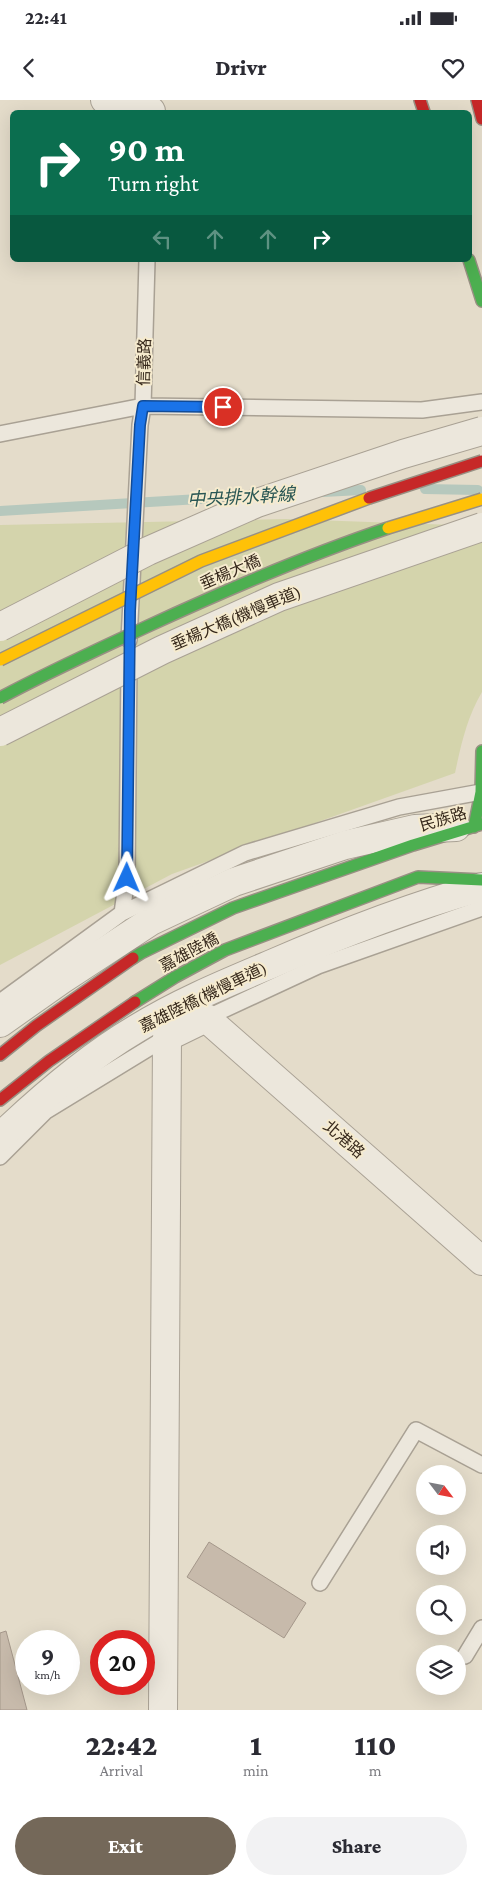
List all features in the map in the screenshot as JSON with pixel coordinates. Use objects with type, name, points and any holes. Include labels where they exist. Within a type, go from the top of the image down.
[{"type":"main road","points":[[476,100],[482,119]]},
{"type":"main road","points":[[470,262],[482,301]]},
{"type":"main road","name":"垂楊大橋","points":[[0,660],[202,561],[329,512],[482,461]]},
{"type":"main road","name":"垂楊大橋","points":[[0,698],[45,674],[234,586],[332,547],[482,499]]},
{"type":"main road","points":[[478,825],[482,751]]},
{"type":"main road","name":"嘉雄陸橋","points":[[0,1056],[36,1026],[141,953],[233,908],[414,837]]},
{"type":"main road","name":"嘉雄陸橋","points":[[0,1100],[49,1061],[174,977],[225,950],[418,877],[482,880]]},
{"type":"street","points":[[105,100],[151,108]]},
{"type":"street","points":[[0,627],[148,551],[257,503],[402,454],[482,431]]},
{"type":"street","name":"垂楊大橋(機慢車道)","points":[[0,732],[162,650],[279,597],[482,526]]},
{"type":"street","points":[[0,1023],[60,980],[151,921],[234,882],[345,845],[414,837],[478,825]]},
{"type":"street","name":"嘉雄陸橋(機慢車道)","points":[[0,1137],[25,1113],[79,1069],[136,1029],[208,991],[303,950],[432,901],[482,886]]},
{"type":"street","points":[[163,1710],[166,1037],[206,1018]]},
{"type":"street","name":"北港路","points":[[206,1018],[482,1261]]},
{"type":"lane","name":"信義路","points":[[122,913],[127,878],[130,611],[140,425],[143,406],[147,262]]},
{"type":"lane","points":[[0,434],[143,406],[422,410],[482,402]]},
{"type":"lane","points":[[0,1002],[122,913],[245,853],[399,807],[480,792]]},
{"type":"lane","points":[[206,1018],[318,966],[482,908]]},
{"type":"lane","points":[[0,1157],[46,1111],[166,1037]]},
{"type":"lane","points":[[320,1583],[416,1430],[482,1465]]},
{"type":"lane","points":[[466,1654],[482,1628]]},
{"type":"green space","points":[[286,519],[482,526],[482,692],[468,721],[455,773],[172,874],[0,965],[0,525]]},
{"type":"building","points":[[209,1542],[306,1603],[284,1638],[187,1577]]},
{"type":"building","points":[[6,1631],[15,1665],[15,1695],[23,1695],[27,1710],[0,1710],[0,1633]]},
{"type":"waterway","name":"中央排水幹線","points":[[425,489],[478,490]]},
{"type":"waterway","name":"中央排水幹線","points":[[323,492],[361,490]]},
{"type":"waterway","name":"中央排水幹線","points":[[0,511],[249,496]]},
{"type":"traffic: fast","points":[[470,262],[482,301]]},
{"type":"traffic: fast","points":[[0,698],[73,661],[206,600],[296,562],[388,528]]},
{"type":"traffic: fast","points":[[474,827],[481,792],[482,751]]},
{"type":"traffic: fast","points":[[133,958],[233,908],[413,845],[482,824]]},
{"type":"traffic: fast","points":[[135,1002],[175,977],[225,950],[418,877],[482,880]]},
{"type":"traffic: jam","points":[[420,100],[423,110]]},
{"type":"traffic: jam","points":[[477,100],[482,119]]},
{"type":"traffic: jam","points":[[369,498],[482,461]]},
{"type":"traffic: jam","points":[[0,1055],[36,1026],[133,958]]},
{"type":"traffic: jam","points":[[0,1100],[49,1061],[135,1002]]},
{"type":"traffic: slow","points":[[0,660],[201,561],[369,498]]},
{"type":"traffic: slow","points":[[388,528],[482,499]]},
{"type":"route","points":[[127,878],[130,611],[140,425],[143,406],[223,407]]}]
